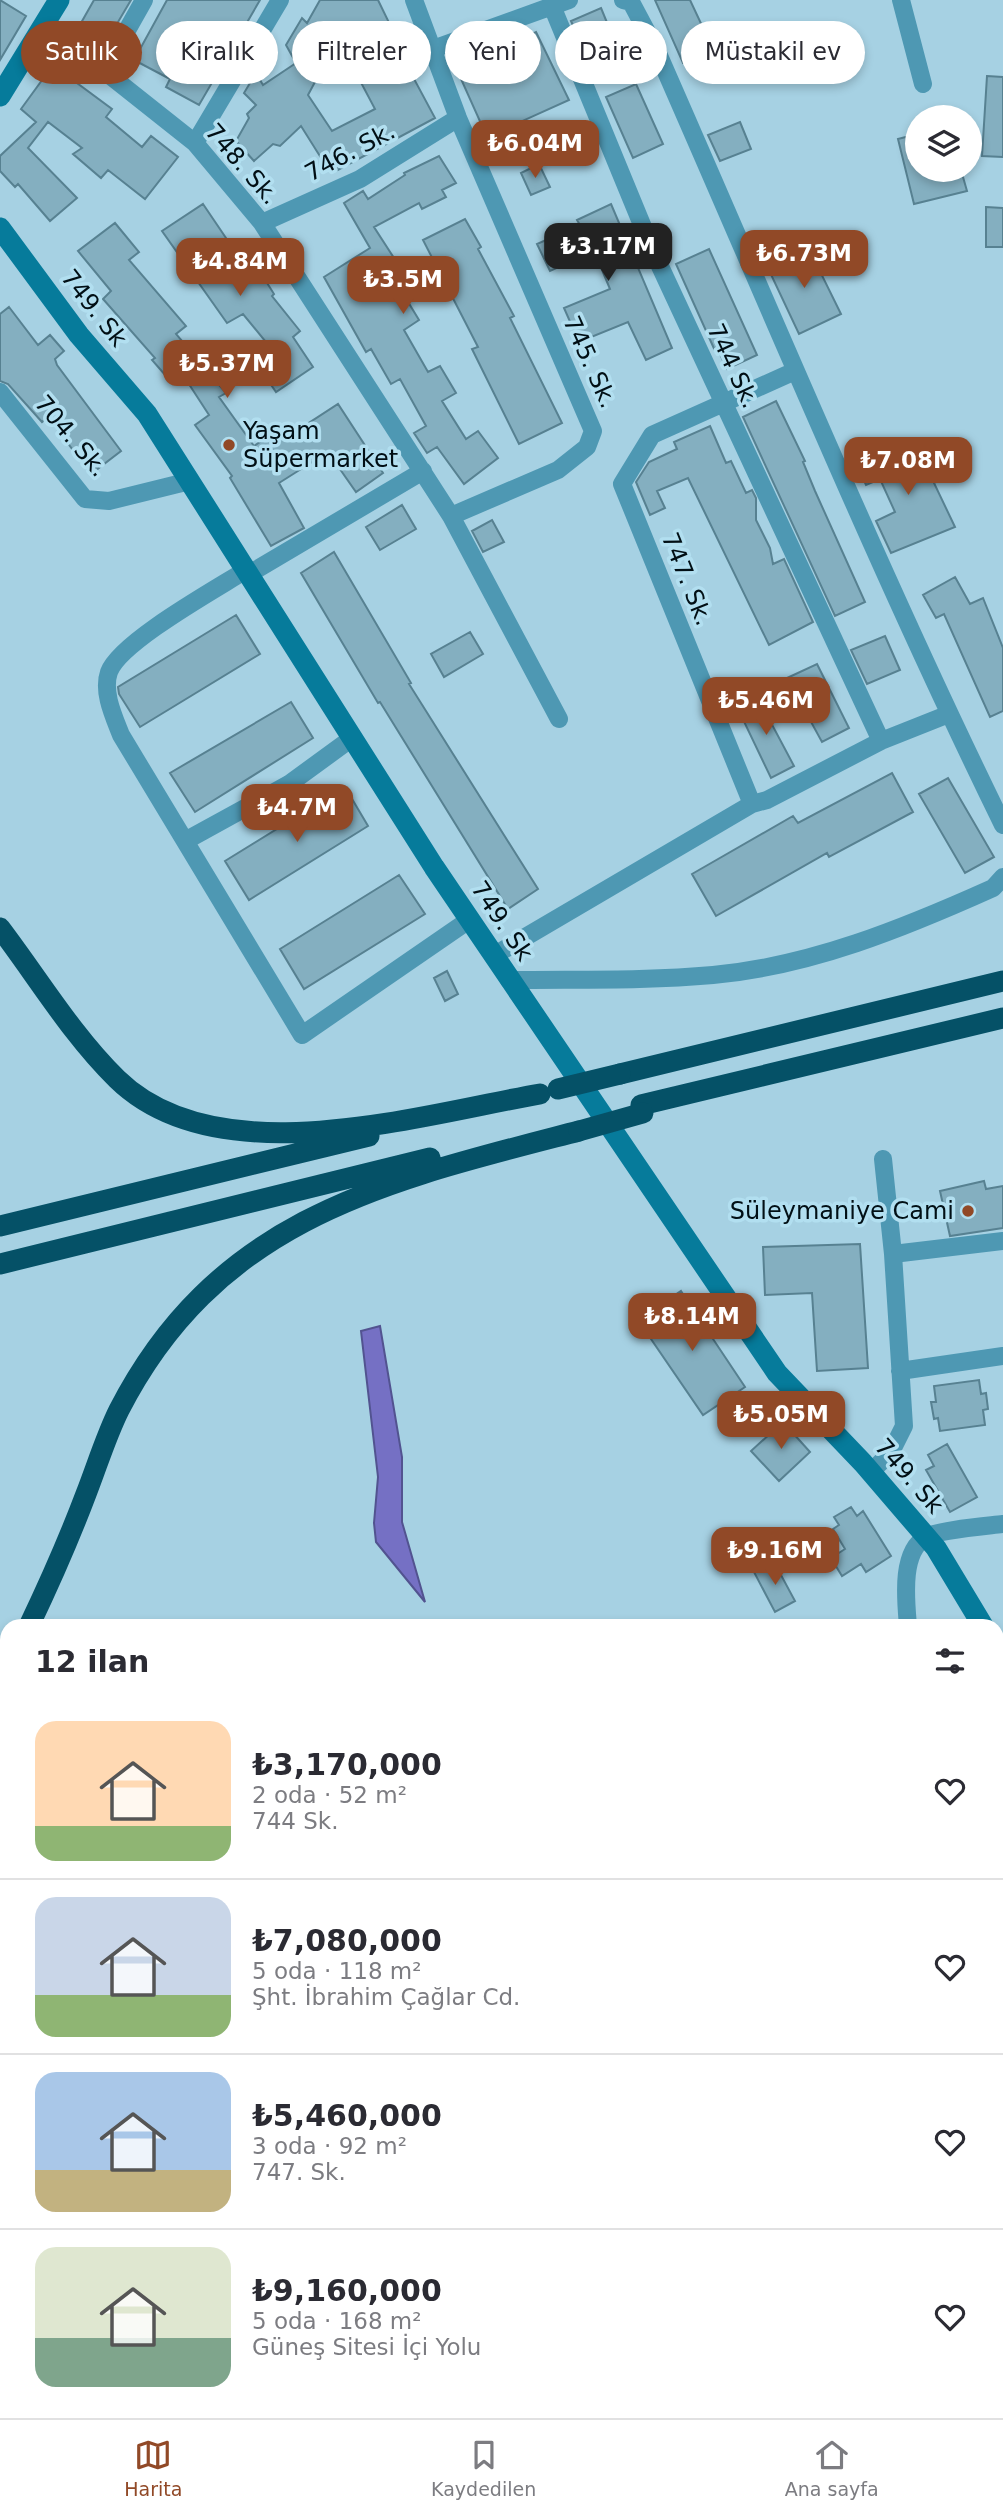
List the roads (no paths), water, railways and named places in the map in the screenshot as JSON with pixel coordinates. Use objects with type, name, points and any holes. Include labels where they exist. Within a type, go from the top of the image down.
[{"type":"highway","points":[[0,928],[80,1037],[118,1080],[154,1105],[194,1124],[244,1133],[301,1133],[369,1124],[549,1091]]},
{"type":"highway","points":[[0,1226],[1003,981]]},
{"type":"highway","points":[[32,1619],[60,1562],[118,1412],[152,1354],[194,1301],[253,1251],[313,1215],[399,1181],[642,1109],[1003,1018]]},
{"type":"highway","points":[[0,1264],[577,1127]]},
{"type":"street","points":[[47,21],[58,0]]},
{"type":"street","points":[[132,21],[144,0]]},
{"type":"street","points":[[195,143],[280,0]]},
{"type":"street","name":"745. Sk.","points":[[414,0],[458,118],[593,431],[587,447],[558,470],[450,516]]},
{"type":"street","points":[[623,0],[631,2],[656,49],[795,371],[949,714],[1003,825]]},
{"type":"street","points":[[901,0],[923,84]]},
{"type":"street","points":[[433,49],[561,3]]},
{"type":"street","name":"744 Sk.","points":[[561,3],[652,249],[881,741]]},
{"type":"street","points":[[0,96],[21,62]]},
{"type":"street","name":"748. Sk.","points":[[120,84],[195,143],[262,223],[450,516],[559,719]]},
{"type":"street","name":"746. Sk.","points":[[262,223],[360,179],[458,118]]},
{"type":"street","name":"749. Sk","points":[[0,228],[79,335],[147,414],[469,920],[777,1373],[871,1472],[927,1536],[979,1619]]},
{"type":"street","points":[[724,404],[795,371]]},
{"type":"street","name":"704. Sk.","points":[[0,392],[85,499],[108,501],[190,481]]},
{"type":"street","name":"747. Sk.","points":[[724,404],[652,435],[622,484],[760,802]]},
{"type":"street","points":[[423,471],[247,572],[130,646],[109,673],[109,703],[121,735],[302,1035],[469,920]]},
{"type":"street","points":[[493,956],[760,802],[881,741],[949,714]]},
{"type":"street","points":[[185,841],[289,784],[352,738]]},
{"type":"street","points":[[509,980],[714,975],[819,955],[909,926],[993,888],[1003,877]]},
{"type":"street","points":[[871,1472],[891,1452],[904,1426],[893,1254],[883,1158]]},
{"type":"street","points":[[893,1254],[1003,1241]]},
{"type":"street","points":[[901,1371],[1003,1356]]},
{"type":"street","points":[[908,1619],[909,1564],[914,1549],[927,1536],[1003,1524]]},
{"type":"place","name":"Yaşam Süpermarket","points":[[229,445]]},
{"type":"place","name":"Süleymaniye Cami","points":[[968,1211]]}]
